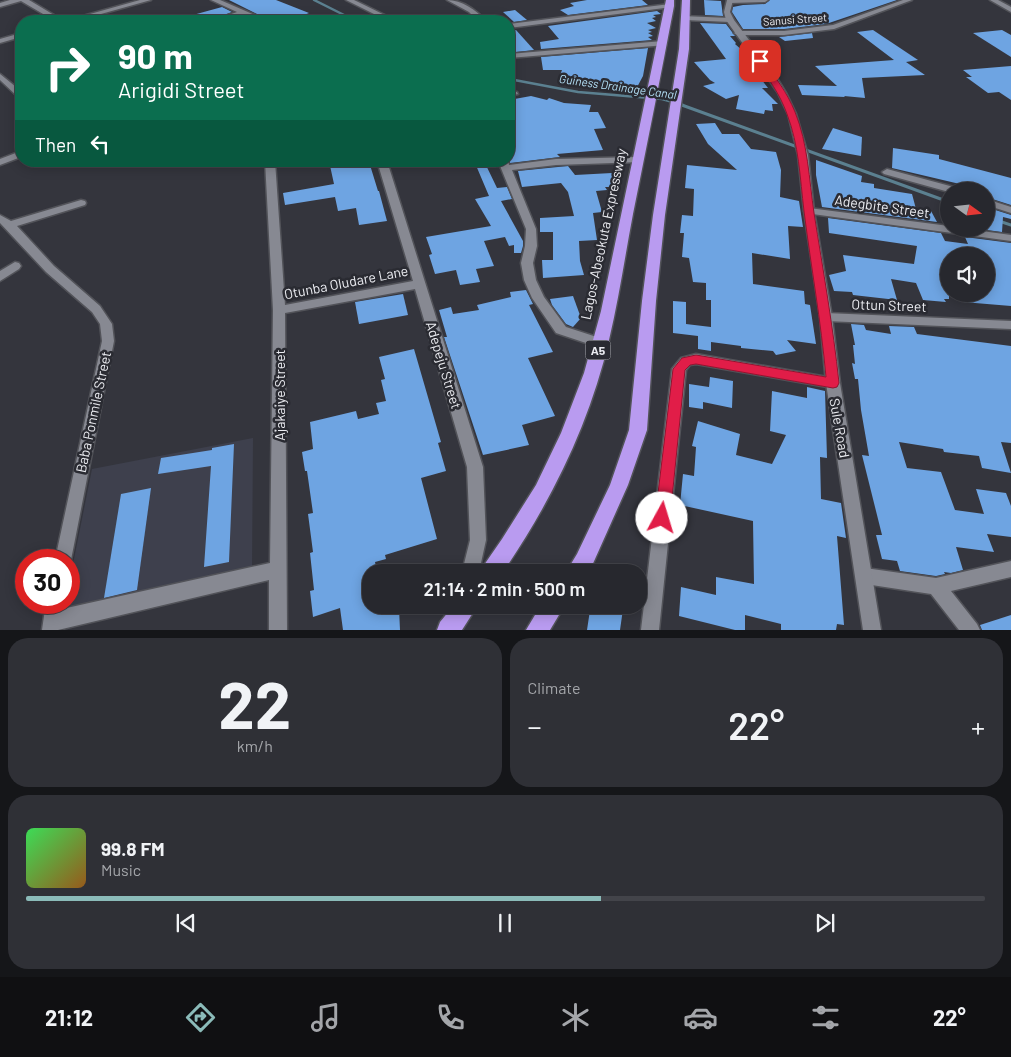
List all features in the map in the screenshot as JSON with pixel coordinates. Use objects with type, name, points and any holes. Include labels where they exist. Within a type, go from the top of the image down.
[{"type":"highway","points":[[582,564],[619,485],[638,430],[649,301],[684,49],[686,0]]},
{"type":"highway","name":"Lagos-Abeokuta Expressway","points":[[497,564],[510,547],[546,487],[575,421],[600,343],[638,160],[651,108],[670,3]]},
{"type":"highway","points":[[448,630],[460,614]]},
{"type":"highway","points":[[537,630],[548,614]]},
{"type":"street","points":[[0,4],[18,0]]},
{"type":"street","points":[[24,0],[50,15]]},
{"type":"street","points":[[92,15],[148,0]]},
{"type":"street","points":[[214,0],[250,15]]},
{"type":"street","points":[[349,0],[380,15]]},
{"type":"street","points":[[450,0],[475,15]]},
{"type":"street","points":[[686,18],[730,20],[727,12],[730,1],[765,0]]},
{"type":"street","name":"Sanusi Street","points":[[738,34],[784,33],[834,27],[908,0]]},
{"type":"street","points":[[993,0],[1011,10]]},
{"type":"street","points":[[515,25],[670,3]]},
{"type":"street","points":[[233,15],[243,12]]},
{"type":"street","name":"Sule Road","points":[[730,20],[738,34],[771,75],[782,93],[792,114],[803,155],[809,212],[826,318],[833,383],[865,576],[872,630]]},
{"type":"street","points":[[0,41],[15,37]]},
{"type":"street","points":[[515,55],[663,43]]},
{"type":"street","points":[[0,76],[15,89]]},
{"type":"street","points":[[11,86],[15,84]]},
{"type":"street","points":[[0,162],[15,156]]},
{"type":"street","points":[[515,164],[638,160]]},
{"type":"street","name":"Ajakaiye Street","points":[[270,167],[279,310],[278,630]]},
{"type":"street","name":"Adepeju Street","points":[[384,167],[475,467],[478,540],[474,564]]},
{"type":"street","points":[[506,167],[531,229],[531,246],[527,263],[530,280],[538,298],[561,330],[600,343]]},
{"type":"street","points":[[887,172],[940,186]]},
{"type":"street","points":[[5,222],[81,203]]},
{"type":"street","points":[[995,205],[1011,210]]},
{"type":"street","name":"Adegbite Street","points":[[809,212],[1011,238]]},
{"type":"street","name":"Baba Ponmile Street","points":[[5,222],[50,269],[96,309],[106,324],[108,341],[65,549]]},
{"type":"street","points":[[0,277],[15,266]]},
{"type":"street","name":"Otunba Oludare Lane","points":[[279,310],[419,284]]},
{"type":"street","name":"Ottun Street","points":[[826,318],[1011,325]]},
{"type":"street","points":[[650,630],[679,369],[686,361],[696,359],[833,383]]},
{"type":"street","points":[[865,576],[936,586],[1011,569]]},
{"type":"street","points":[[50,626],[278,570]]},
{"type":"street","points":[[936,586],[971,630]]},
{"type":"shaded area","points":[[253,438],[252,570],[80,609],[80,549],[76,549],[92,469]]},
{"type":"building","points":[[229,0],[276,0],[309,13],[304,15],[259,15]]},
{"type":"building","points":[[587,0],[642,0],[648,5],[568,15],[560,10],[574,6],[570,3]]},
{"type":"building","points":[[704,0],[721,1],[723,16],[705,15]]},
{"type":"building","points":[[770,0],[897,0],[826,24],[784,29],[743,29],[732,12],[733,7],[765,4]]},
{"type":"building","points":[[222,7],[232,12],[224,15],[193,15]]},
{"type":"building","points":[[515,10],[527,20],[515,22],[515,15],[506,15],[503,12]]},
{"type":"building","points":[[657,11],[661,14],[653,15],[656,17],[652,18],[656,21],[647,23],[656,28],[648,30],[652,32],[648,33],[653,36],[648,37],[652,40],[541,49],[540,42],[559,39],[548,26]]},
{"type":"building","points":[[700,23],[726,24],[735,36],[730,36],[735,44],[751,58],[748,59],[768,88],[762,88],[778,104],[772,104],[773,111],[765,110],[764,114],[736,109],[739,95],[726,99],[703,86],[715,83],[694,62],[726,59]]},
{"type":"building","points":[[516,30],[534,50],[516,52]]},
{"type":"building","points":[[873,30],[918,60],[906,62],[925,75],[862,78],[865,98],[802,95],[798,85],[837,86],[815,66],[894,60],[857,32]]},
{"type":"building","points":[[1002,30],[1011,35],[1011,57],[973,33]]},
{"type":"building","points":[[812,33],[813,38],[785,41],[779,37]]},
{"type":"building","points":[[648,48],[643,76],[635,91],[559,78],[562,70],[543,70],[541,57]]},
{"type":"building","points":[[1011,66],[1011,100],[999,92],[988,93],[966,77],[972,77],[963,70]]},
{"type":"building","points":[[531,96],[547,100],[549,98],[564,103],[591,105],[589,112],[598,112],[606,128],[594,129],[603,150],[557,154],[560,157],[515,162],[515,99]]},
{"type":"building","points":[[715,123],[722,134],[739,134],[751,149],[776,152],[781,170],[780,197],[799,201],[803,227],[788,226],[790,259],[752,253],[753,284],[804,291],[805,304],[810,305],[816,344],[787,340],[796,351],[776,355],[773,351],[741,348],[741,346],[711,342],[711,351],[698,349],[698,336],[673,333],[673,301],[686,302],[686,324],[711,327],[711,300],[706,300],[706,283],[693,282],[689,258],[682,257],[684,233],[680,233],[682,215],[693,216],[694,189],[685,188],[687,165],[737,170],[708,144],[696,124]]},
{"type":"building","points":[[833,128],[862,137],[861,156],[822,149]]},
{"type":"building","points":[[893,148],[939,155],[939,159],[1011,178],[1011,205],[995,200],[995,182],[951,182],[892,168]]},
{"type":"building","points":[[816,160],[862,176],[861,182],[874,184],[874,188],[912,194],[916,209],[931,211],[937,222],[822,207],[816,175]]},
{"type":"building","points":[[568,166],[575,175],[612,173],[614,187],[605,187],[607,190],[596,191],[602,212],[593,213],[597,240],[579,241],[580,261],[584,275],[543,278],[542,260],[553,260],[553,232],[540,232],[540,218],[574,216],[568,192],[561,183],[522,187],[518,171]]},
{"type":"building","points":[[330,167],[371,167],[387,221],[359,225],[356,208],[338,211],[335,197],[285,205],[283,193],[334,184]]},
{"type":"building","points":[[477,167],[487,167],[497,188],[507,187],[512,199],[501,201],[523,241],[521,253],[514,253],[514,245],[509,246],[505,237],[484,241],[494,266],[476,269],[480,282],[460,285],[456,270],[435,274],[429,255],[432,254],[426,237],[491,226],[475,199],[489,196]]},
{"type":"building","points":[[995,210],[1011,215],[1011,219],[1003,217],[1002,232],[995,231]]},
{"type":"building","points":[[828,218],[940,233],[940,238],[944,238],[945,241],[968,244],[965,238],[973,238],[1011,243],[1011,306],[963,302],[995,302],[995,247],[940,247],[940,301],[923,300],[916,283],[891,279],[897,300],[853,295],[852,292],[834,291],[829,275],[846,271],[843,255],[914,264],[917,246],[829,233]]},
{"type":"building","points":[[526,290],[533,304],[529,305],[553,352],[528,358],[555,416],[522,425],[529,445],[483,455],[444,337],[447,337],[439,310],[451,307],[453,314],[479,310],[477,305],[511,297],[510,292]]},
{"type":"building","points":[[403,294],[408,315],[359,324],[355,302]]},
{"type":"building","points":[[573,296],[581,318],[573,327],[566,324],[552,305],[550,299]]},
{"type":"building","points":[[851,324],[864,325],[866,330],[891,334],[889,326],[914,327],[917,334],[1011,346],[1011,443],[1001,442],[1011,473],[982,468],[979,456],[944,452],[943,449],[899,442],[907,468],[941,472],[955,510],[984,514],[976,489],[1006,493],[1011,506],[1011,537],[987,534],[994,552],[956,547],[963,570],[951,573],[944,572],[945,574],[936,576],[900,571],[897,561],[882,559],[876,535],[882,535],[862,455],[869,456],[858,379],[855,379],[852,363],[855,364],[853,345],[855,345]]},
{"type":"building","points":[[414,349],[441,442],[438,443],[446,471],[421,478],[437,539],[385,555],[386,559],[375,562],[375,564],[362,564],[362,614],[399,614],[400,630],[343,630],[340,608],[313,617],[310,591],[314,590],[310,553],[313,552],[308,514],[313,513],[307,471],[305,471],[302,452],[313,449],[310,422],[356,411],[358,419],[379,414],[376,403],[386,401],[381,380],[385,379],[379,357]]},
{"type":"building","points":[[710,377],[733,381],[732,408],[703,402],[703,409],[689,407],[689,384],[709,387]]},
{"type":"building","points":[[807,387],[825,391],[827,458],[820,457],[821,499],[841,503],[846,538],[837,536],[844,625],[837,624],[836,630],[781,630],[781,624],[745,615],[745,630],[735,630],[679,616],[681,587],[716,595],[716,577],[754,584],[753,521],[680,505],[683,474],[694,476],[696,447],[692,446],[698,421],[740,434],[736,455],[772,464],[786,435],[770,431],[772,391],[807,398]]},
{"type":"building","points":[[234,444],[229,562],[204,567],[211,466],[158,474],[161,458],[212,450],[212,448]]},
{"type":"building","points":[[151,488],[137,590],[104,598],[121,494]]},
{"type":"building","points":[[589,614],[622,614],[620,630],[587,630]]},
{"type":"building","points":[[1011,615],[1011,630],[982,630],[980,625]]},
{"type":"waterway","name":"Guiness Drainage Canal","points":[[314,0],[344,15]]},
{"type":"waterway","name":"Guiness Drainage Canal","points":[[515,80],[578,92],[662,99],[683,105]]},
{"type":"waterway","name":"Guiness Drainage Canal","points":[[679,104],[940,199]]},
{"type":"waterway","name":"Guiness Drainage Canal","points":[[999,221],[1011,225]]},
{"type":"route","points":[[662,518],[679,369],[686,361],[696,359],[833,383],[826,318],[809,212],[803,155],[792,114],[782,93],[760,61]]}]
